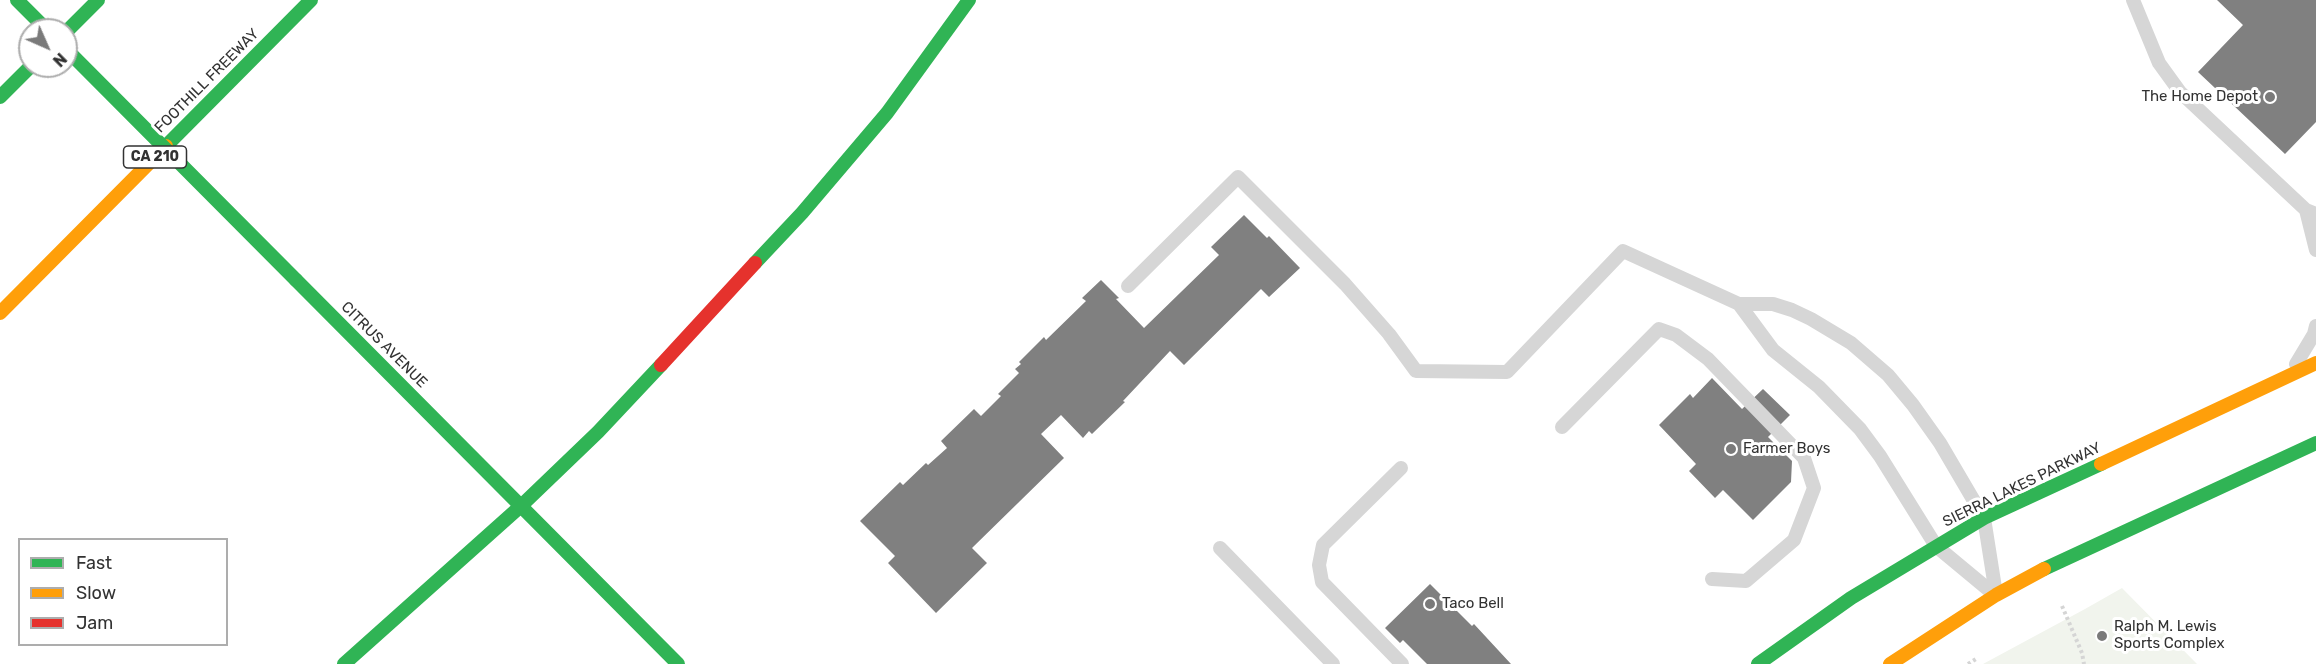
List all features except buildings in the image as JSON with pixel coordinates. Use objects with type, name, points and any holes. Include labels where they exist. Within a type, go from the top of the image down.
[{"type":"main road","points":[[17,0],[35,18]]},
{"type":"main road","points":[[78,20],[98,0]]},
{"type":"main road","name":"FOOTHILL FREEWAY","points":[[0,313],[310,0]]},
{"type":"main road","points":[[344,664],[522,505],[598,432],[802,213],[887,113],[969,0]]},
{"type":"main road","name":"CITRUS AVENUE","points":[[78,61],[678,664]]},
{"type":"main road","points":[[0,97],[19,78]]},
{"type":"main road","name":"SIERRA LAKES PARKWAY","points":[[1758,664],[1851,598],[1984,518],[2316,363]]},
{"type":"main road","points":[[1890,664],[1996,595],[2066,558],[2316,443]]},
{"type":"lane","points":[[2133,0],[2156,56],[2180,92],[2311,212],[2316,250]]},
{"type":"lane","points":[[1128,286],[1238,177],[1345,284],[1389,334],[1416,371],[1507,372],[1623,251],[1739,304],[1773,304],[1792,310],[1830,330],[1870,359],[1888,375],[1913,405],[1940,443],[1984,518],[1996,595]]},
{"type":"lane","points":[[1739,304],[1773,350],[1819,387],[1860,429],[1880,456],[1936,546],[1996,595]]},
{"type":"lane","points":[[2288,377],[2303,354],[2316,326]]},
{"type":"lane","points":[[1562,427],[1659,329],[1676,335],[1708,359],[1804,458],[1814,488],[1794,540],[1746,580],[1712,579]]},
{"type":"lane","points":[[1401,468],[1323,545],[1319,565],[1322,582],[1402,664]]},
{"type":"lane","points":[[1220,548],[1333,664]]},
{"type":"path","points":[[2062,606],[2082,653],[2084,664]]},
{"type":"path","points":[[1968,664],[1976,659]]},
{"type":"shaded area","name":"Ralph M. Lewis Sports Complex","points":[[2122,588],[2197,664],[1983,664],[2085,609]]},
{"type":"traffic: fast","points":[[17,0],[35,18]]},
{"type":"traffic: fast","points":[[78,20],[98,0]]},
{"type":"traffic: fast","points":[[166,146],[311,0]]},
{"type":"traffic: fast","points":[[755,263],[802,213],[887,113],[969,0]]},
{"type":"traffic: fast","points":[[78,61],[296,280]]},
{"type":"traffic: fast","points":[[0,97],[19,78]]},
{"type":"traffic: fast","points":[[296,280],[678,664]]},
{"type":"traffic: fast","points":[[344,664],[522,505],[598,432],[661,365]]},
{"type":"traffic: fast","points":[[2044,569],[2316,443]]},
{"type":"traffic: fast","points":[[1758,664],[1851,598],[1984,518],[2101,464]]},
{"type":"traffic: slow","points":[[0,313],[166,146]]},
{"type":"traffic: slow","points":[[2101,464],[2316,363]]},
{"type":"traffic: slow","points":[[1890,664],[1996,595],[2044,569]]},
{"type":"traffic: jam","points":[[661,365],[755,263]]},
{"type":"place","name":"The Home Depot","points":[[2270,97]]},
{"type":"place","name":"Farmer Boys","points":[[1731,449]]},
{"type":"place","name":"Taco Bell","points":[[1430,604]]},
{"type":"place","name":"Ralph M. Lewis Sports Complex","points":[[2102,636]]}]
